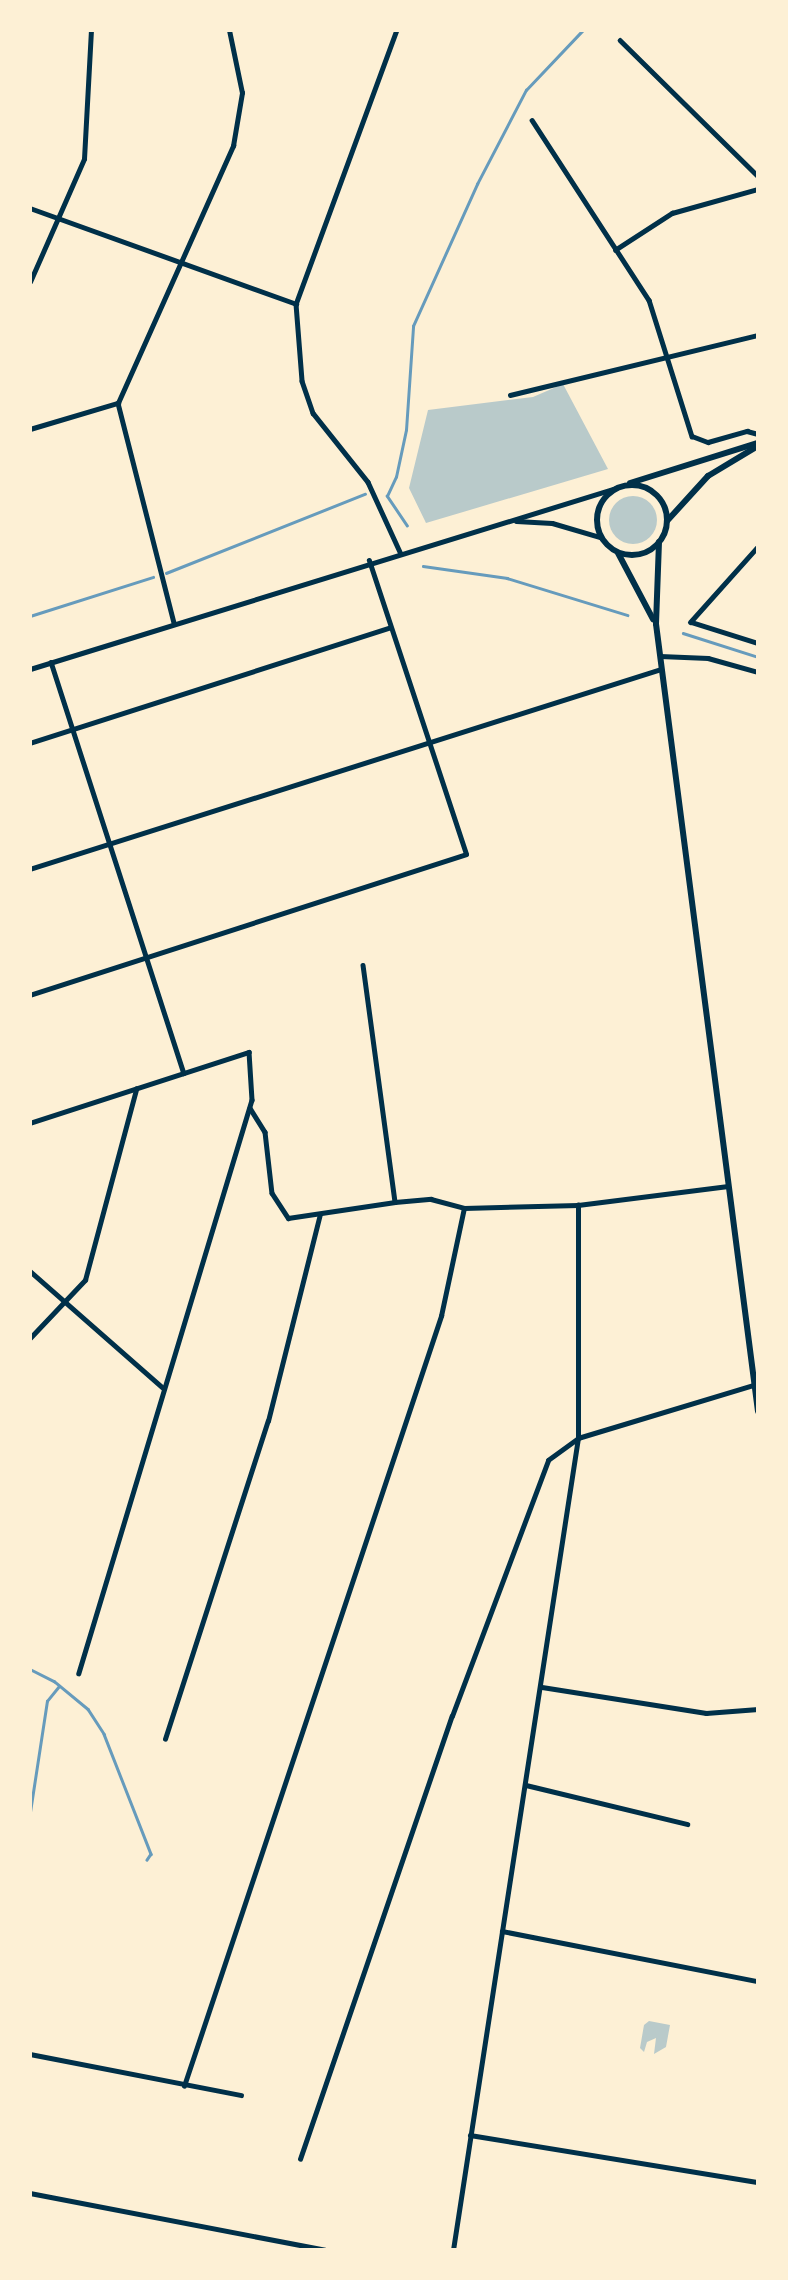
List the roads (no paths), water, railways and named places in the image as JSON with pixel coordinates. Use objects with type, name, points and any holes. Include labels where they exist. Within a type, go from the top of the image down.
[{"type":"main road","points":[[30,669],[369,561],[758,444]]},
{"type":"main road","points":[[758,444],[708,476],[667,521],[659,542],[656,624],[728,1186],[755,1362],[754,1385],[758,1412]]},
{"type":"main road","points":[[600,537],[597,515],[600,504],[620,487],[654,492],[667,521]]},
{"type":"main road","points":[[505,521],[552,523],[600,537],[618,552],[656,624]]},
{"type":"main road","points":[[618,552],[640,554],[659,542]]},
{"type":"street","points":[[30,282],[84,159],[91,30]]},
{"type":"street","points":[[174,622],[118,403],[184,262],[233,146],[242,93],[229,30]]},
{"type":"street","points":[[397,30],[296,304],[302,381],[313,413],[368,482],[400,552]]},
{"type":"street","points":[[620,40],[758,176]]},
{"type":"street","points":[[532,120],[649,300],[692,436],[708,442],[747,431],[758,433]]},
{"type":"street","points":[[615,250],[672,213],[758,189]]},
{"type":"street","points":[[30,208],[59,216],[296,304]]},
{"type":"street","points":[[510,394],[667,359],[758,335]]},
{"type":"street","points":[[30,429],[118,403]]},
{"type":"street","points":[[758,547],[691,622],[758,643]]},
{"type":"street","points":[[30,995],[466,854],[369,561]]},
{"type":"street","points":[[30,743],[389,628]]},
{"type":"street","points":[[659,657],[708,658],[758,673]]},
{"type":"street","points":[[51,662],[184,1073]]},
{"type":"street","points":[[30,869],[427,741],[661,670]]},
{"type":"street","points":[[363,965],[395,1202]]},
{"type":"street","points":[[30,1122],[249,1052],[250,1107],[162,1387],[79,1673]]},
{"type":"street","points":[[30,1338],[85,1280],[136,1089]]},
{"type":"street","points":[[250,1107],[265,1132],[272,1193],[279,1210],[288,1218],[431,1199],[464,1208],[578,1205],[728,1186]]},
{"type":"street","points":[[453,2250],[542,1687],[578,1438],[578,1205]]},
{"type":"street","points":[[184,2087],[441,1316],[464,1208]]},
{"type":"street","points":[[165,1739],[268,1421],[320,1213]]},
{"type":"street","points":[[30,1271],[162,1387]]},
{"type":"street","points":[[300,2159],[521,1523],[548,1460],[578,1438],[754,1385]]},
{"type":"street","points":[[542,1687],[706,1713],[758,1709]]},
{"type":"street","points":[[526,1784],[687,1824]]},
{"type":"street","points":[[502,1931],[758,1982]]},
{"type":"street","points":[[30,2054],[184,2087],[241,2095]]},
{"type":"street","points":[[470,2135],[758,2182]]},
{"type":"street","points":[[30,2193],[325,2250]]},
{"type":"waterway","points":[[407,526],[387,496],[396,477],[406,430],[413,326],[477,184],[526,90],[583,30]]},
{"type":"waterway","points":[[166,573],[365,494]]},
{"type":"waterway","points":[[423,566],[507,578],[627,615]]},
{"type":"waterway","points":[[30,616],[153,577]]},
{"type":"waterway","points":[[683,633],[758,657]]},
{"type":"waterway","points":[[30,1669],[54,1681],[88,1709],[104,1734],[151,1854],[147,1860]]},
{"type":"waterway","points":[[30,1812],[47,1701],[59,1686]]}]
